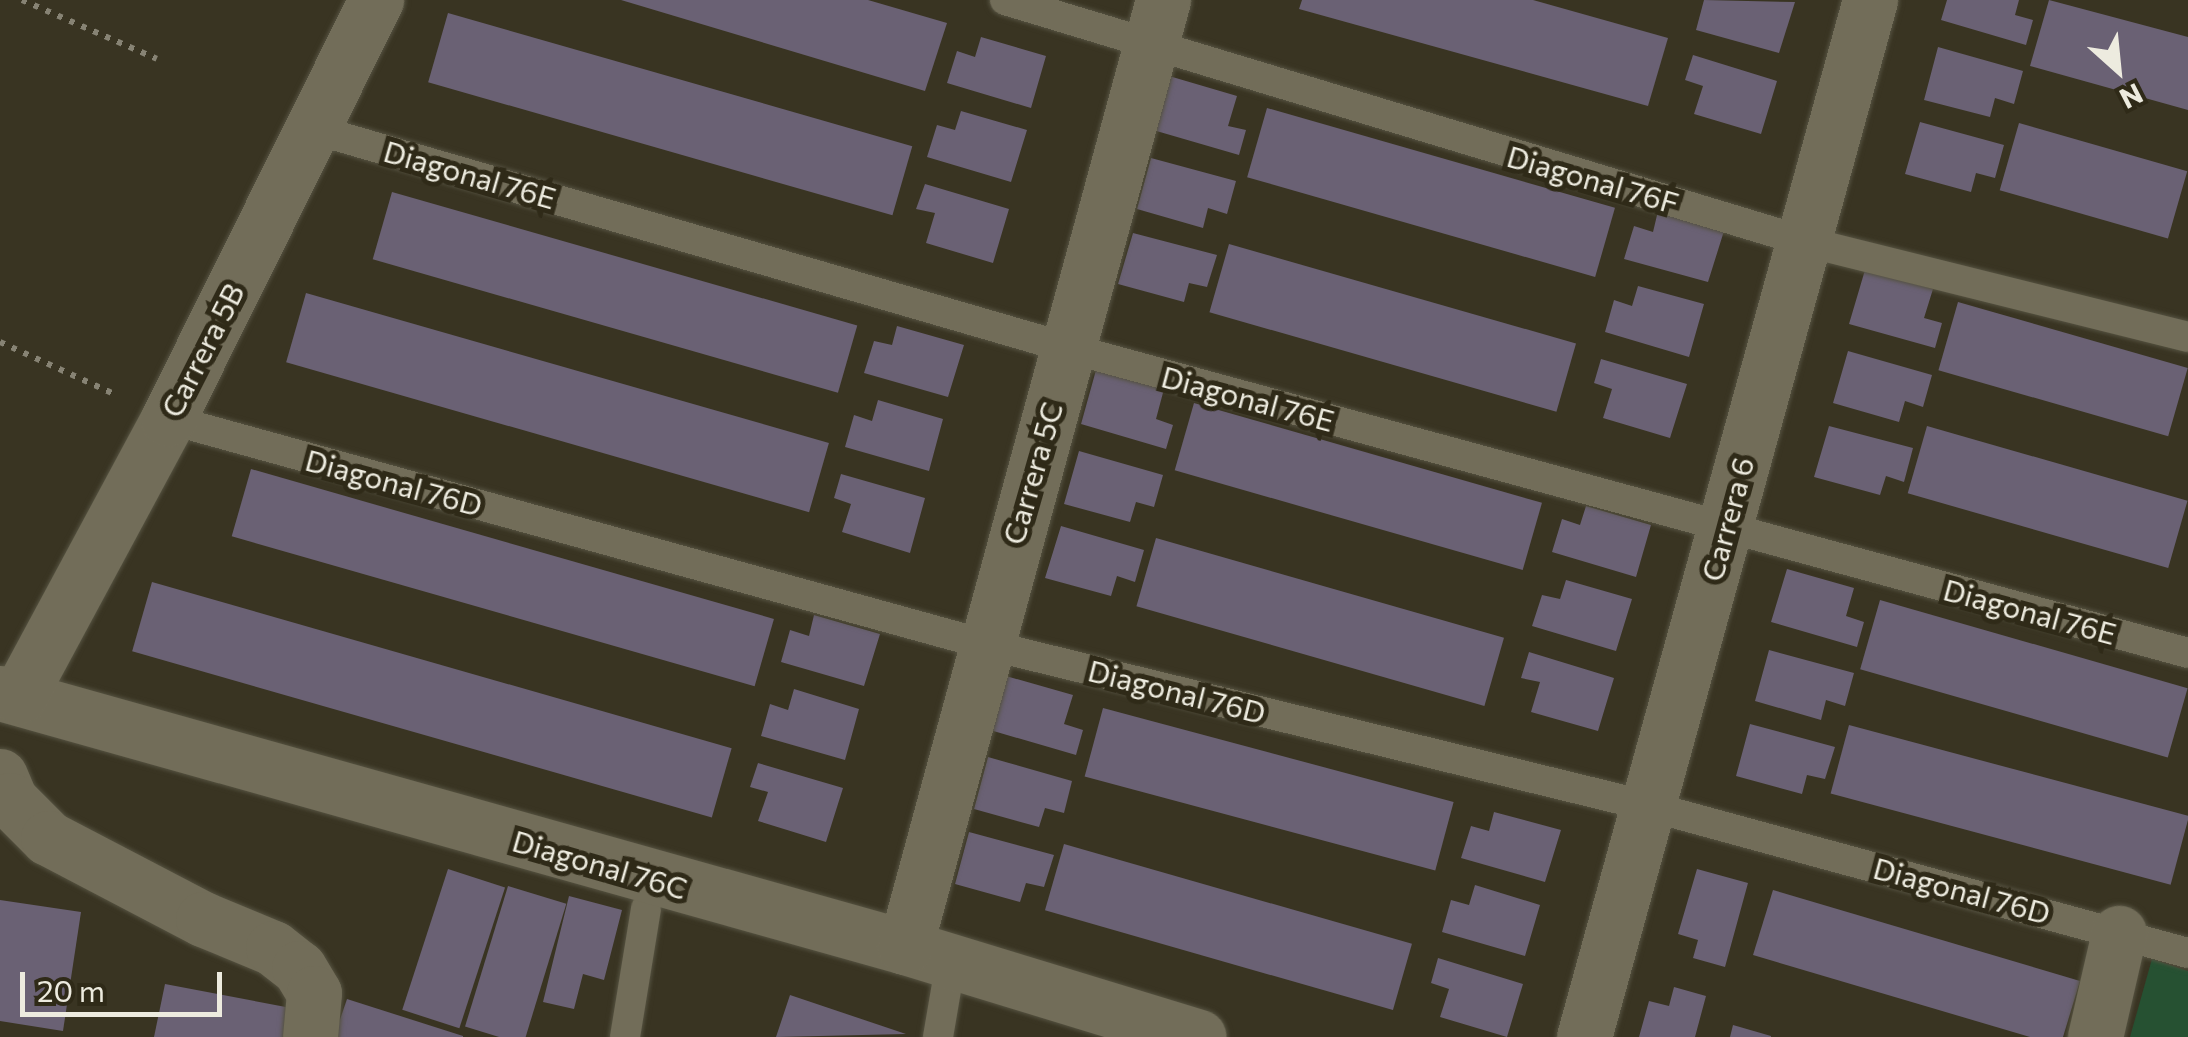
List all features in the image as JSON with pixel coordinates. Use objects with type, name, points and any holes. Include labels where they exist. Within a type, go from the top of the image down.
[{"type":"street","name":"Carrera 5B","points":[[10,694],[168,419],[376,0]]},
{"type":"street","name":"Carrera 6","points":[[1584,1037],[1870,0]]},
{"type":"street","name":"Carrera 5C","points":[[928,954],[984,644],[1157,24]]},
{"type":"street","name":"Diagonal 76C","points":[[10,694],[928,954],[1173,1033]]},
{"type":"street","points":[[0,776],[10,800],[48,838],[273,948],[299,968],[314,993],[310,1037]]},
{"type":"street","points":[[2096,1037],[2119,933]]},
{"type":"lane","name":"Diagonal 76F","points":[[1005,0],[1157,24],[1804,241],[2188,337]]},
{"type":"lane","name":"Diagonal 76E","points":[[313,129],[1068,348],[1724,530],[2188,653]]},
{"type":"lane","name":"Diagonal 76D","points":[[168,419],[984,644],[1648,806],[2188,953]]},
{"type":"lane","points":[[625,1037],[646,908]]},
{"type":"lane","points":[[928,954],[938,1037]]},
{"type":"path","points":[[22,0],[158,59]]},
{"type":"path","points":[[0,342],[168,419]]},
{"type":"green space","points":[[2152,959],[2188,971],[2188,1037],[2130,1037]]},
{"type":"building","points":[[621,0],[868,0],[947,23],[925,91]]},
{"type":"building","points":[[1302,0],[1533,0],[1668,38],[1648,106],[1299,9]]},
{"type":"building","points":[[1704,0],[1795,2],[1779,53],[1696,30]]},
{"type":"building","points":[[1947,0],[2019,0],[2015,15],[2033,20],[2026,45],[1941,20]]},
{"type":"building","points":[[2049,0],[2188,37],[2188,110],[2030,66]]},
{"type":"building","points":[[448,13],[912,146],[892,215],[428,82]]},
{"type":"building","points":[[981,37],[1046,56],[1031,108],[947,83],[957,51],[975,57]]},
{"type":"building","points":[[1938,47],[2023,71],[2014,104],[1995,98],[1990,117],[1924,100]]},
{"type":"building","points":[[1693,55],[1777,81],[1761,134],[1694,114],[1703,86],[1685,80]]},
{"type":"building","points":[[1169,76],[1237,96],[1228,126],[1246,130],[1239,155],[1153,130]]},
{"type":"building","points":[[1267,108],[1615,208],[1595,277],[1247,177]]},
{"type":"building","points":[[961,111],[1027,130],[1011,182],[927,157],[937,125],[955,130]]},
{"type":"building","points":[[1920,122],[2004,145],[1995,178],[1976,173],[1971,192],[1905,174]]},
{"type":"building","points":[[2019,123],[2187,171],[2168,239],[2000,190]]},
{"type":"building","points":[[1151,158],[1236,181],[1227,214],[1208,208],[1203,228],[1137,209]]},
{"type":"building","points":[[925,184],[1009,209],[993,263],[926,243],[935,213],[916,209]]},
{"type":"building","points":[[392,192],[857,325],[838,393],[373,259]]},
{"type":"building","points":[[1658,211],[1724,231],[1708,282],[1624,259],[1634,226],[1653,232]]},
{"type":"building","points":[[1133,233],[1217,255],[1207,287],[1189,283],[1184,302],[1118,284]]},
{"type":"building","points":[[1229,244],[1576,344],[1556,412],[1209,312]]},
{"type":"building","points":[[1865,270],[1933,289],[1924,318],[1942,323],[1935,348],[1849,324]]},
{"type":"building","points":[[1638,286],[1704,304],[1689,357],[1605,332],[1614,300],[1632,306]]},
{"type":"building","points":[[306,293],[829,443],[809,512],[286,362]]},
{"type":"building","points":[[1958,302],[2188,368],[2168,436],[1938,370]]},
{"type":"building","points":[[897,326],[964,345],[948,397],[864,373],[874,341],[892,345]]},
{"type":"building","points":[[1848,351],[1932,375],[1923,407],[1905,401],[1899,422],[1833,403]]},
{"type":"building","points":[[1601,359],[1687,384],[1670,438],[1603,418],[1612,389],[1594,383]]},
{"type":"building","points":[[1096,370],[1164,389],[1156,419],[1173,425],[1166,449],[1081,424]]},
{"type":"building","points":[[878,400],[943,419],[929,471],[845,447],[854,415],[872,421]]},
{"type":"building","points":[[1194,403],[1542,503],[1523,570],[1175,470]]},
{"type":"building","points":[[1829,426],[1913,448],[1904,482],[1886,476],[1880,495],[1814,477]]},
{"type":"building","points":[[1927,426],[2188,501],[2168,568],[1908,493]]},
{"type":"building","points":[[1079,451],[1163,475],[1154,507],[1136,502],[1130,522],[1064,504]]},
{"type":"building","points":[[251,469],[774,619],[755,686],[232,536]]},
{"type":"building","points":[[841,474],[925,498],[910,553],[842,532],[851,504],[834,498]]},
{"type":"building","points":[[1586,506],[1651,525],[1636,577],[1552,552],[1562,519],[1580,525]]},
{"type":"building","points":[[1061,526],[1144,550],[1135,582],[1117,576],[1111,596],[1045,578]]},
{"type":"building","points":[[1156,538],[1504,638],[1484,706],[1136,606]]},
{"type":"building","points":[[1787,569],[1854,588],[1846,616],[1864,622],[1857,647],[1771,622]]},
{"type":"building","points":[[1566,580],[1632,599],[1616,651],[1532,626],[1542,595],[1560,599]]},
{"type":"building","points":[[152,582],[732,748],[712,817],[132,651]]},
{"type":"building","points":[[1880,600],[2188,688],[2168,757],[1860,669]]},
{"type":"building","points":[[814,615],[880,634],[864,686],[781,662],[790,630],[809,636]]},
{"type":"building","points":[[1769,650],[1854,673],[1845,706],[1826,700],[1821,720],[1755,701]]},
{"type":"building","points":[[1529,652],[1614,678],[1598,731],[1531,712],[1540,682],[1521,678]]},
{"type":"building","points":[[1006,676],[1073,695],[1064,724],[1083,730],[1076,755],[990,730]]},
{"type":"building","points":[[794,689],[859,709],[845,760],[761,736],[770,704],[788,710]]},
{"type":"building","points":[[1103,708],[1454,802],[1435,871],[1085,777]]},
{"type":"building","points":[[1750,724],[1835,747],[1825,779],[1807,775],[1802,794],[1736,776]]},
{"type":"building","points":[[1849,725],[2188,816],[2171,885],[1831,794]]},
{"type":"building","points":[[988,757],[1072,781],[1064,813],[1045,808],[1039,827],[974,809]]},
{"type":"building","points":[[758,763],[843,788],[826,842],[758,821],[768,792],[750,787]]},
{"type":"building","points":[[1494,812],[1561,830],[1545,882],[1461,858],[1471,826],[1489,831]]},
{"type":"building","points":[[969,832],[1054,855],[1044,887],[1026,883],[1020,902],[955,884]]},
{"type":"building","points":[[1064,844],[1412,944],[1393,1010],[1045,910]]},
{"type":"building","points":[[448,869],[505,888],[459,1028],[402,1010]]},
{"type":"building","points":[[1697,869],[1748,883],[1725,967],[1693,958],[1698,940],[1678,934]]},
{"type":"building","points":[[1475,885],[1540,905],[1525,956],[1442,932],[1451,900],[1469,905]]},
{"type":"building","points":[[508,886],[566,904],[526,1037],[499,1037],[465,1027]]},
{"type":"building","points":[[1773,890],[2080,981],[2063,1037],[2030,1037],[1753,955]]},
{"type":"building","points":[[569,896],[622,910],[604,980],[583,974],[574,1009],[543,1002]]},
{"type":"building","points":[[0,900],[81,912],[63,1031],[0,1021]]},
{"type":"building","points":[[1438,958],[1523,984],[1507,1037],[1440,1017],[1449,989],[1431,983]]},
{"type":"building","points":[[165,984],[291,1008],[286,1037],[154,1037]]},
{"type":"building","points":[[1674,987],[1706,996],[1695,1037],[1639,1037],[1649,1001],[1669,1006]]},
{"type":"building","points":[[790,995],[906,1034],[776,1037]]},
{"type":"building","points":[[347,999],[463,1036],[463,1037],[334,1037]]},
{"type":"building","points":[[1733,1025],[1771,1036],[1771,1037],[1730,1037]]}]
